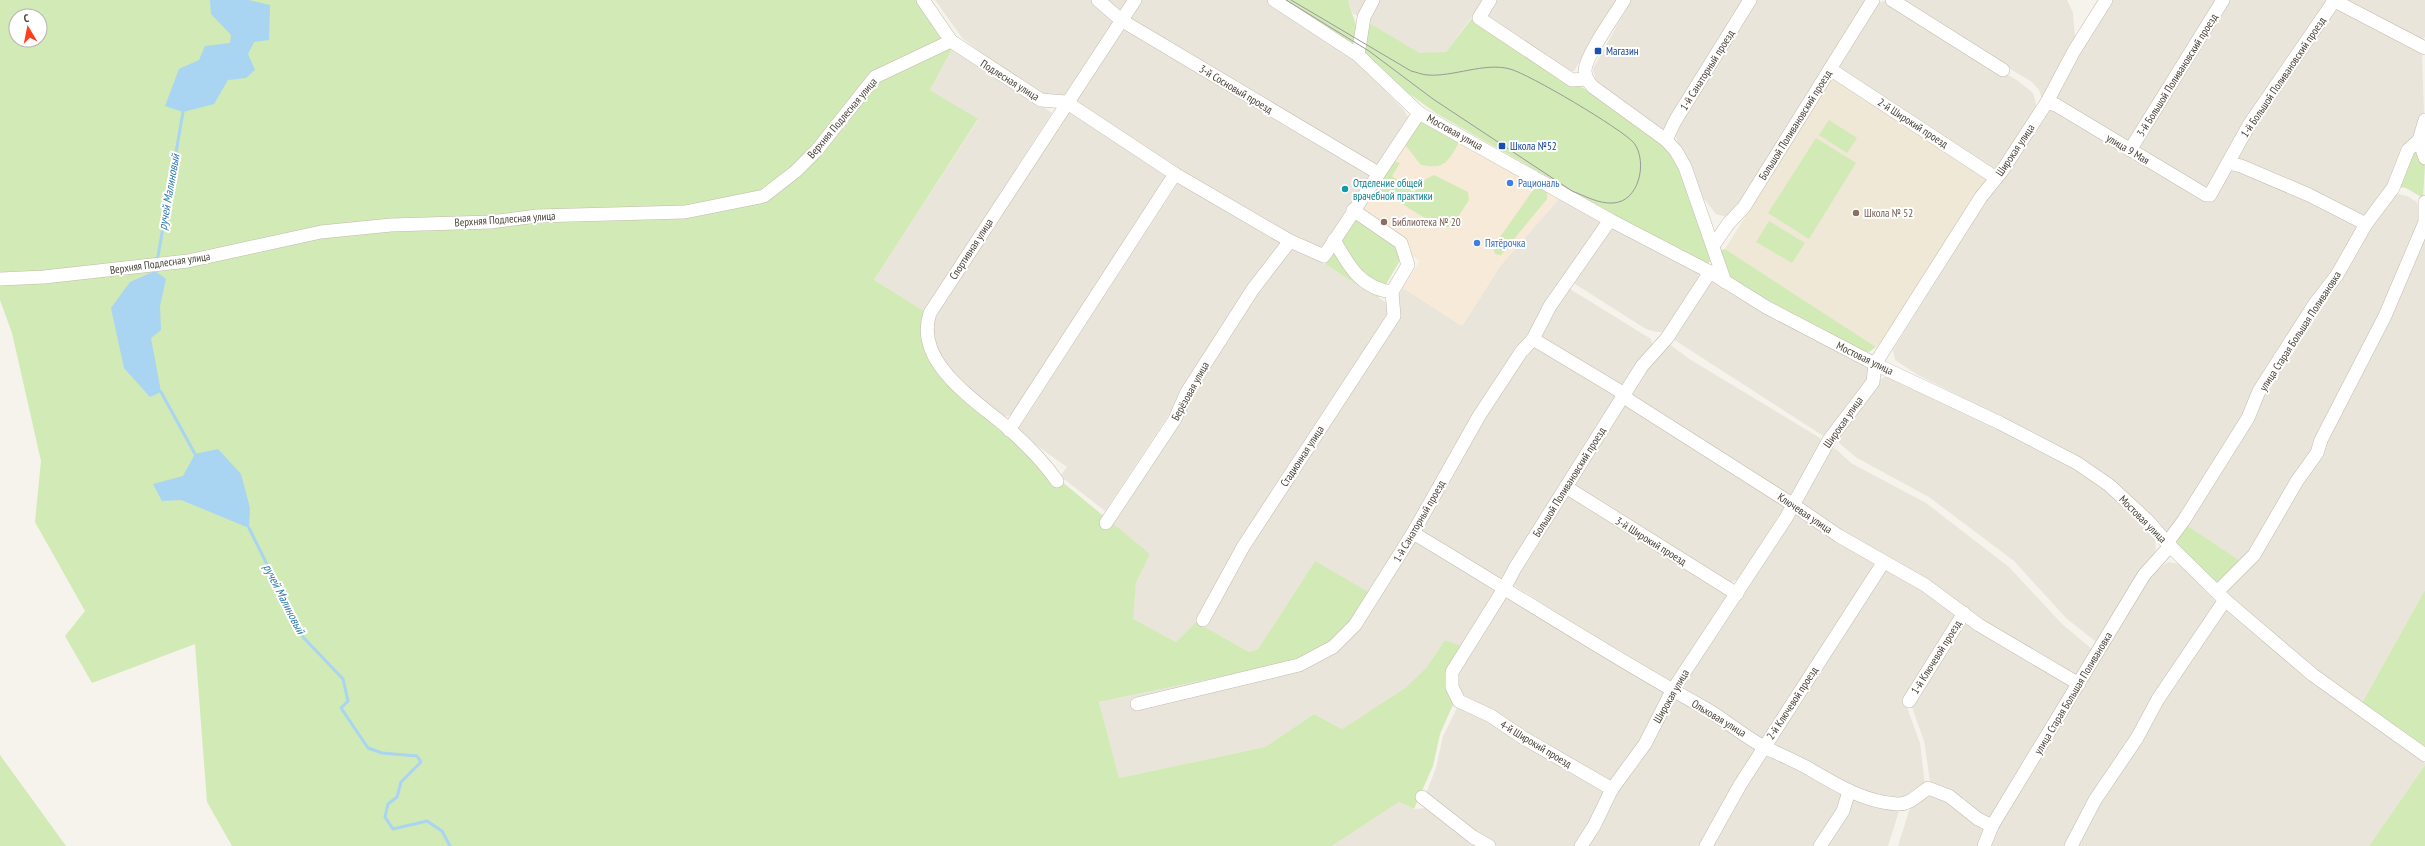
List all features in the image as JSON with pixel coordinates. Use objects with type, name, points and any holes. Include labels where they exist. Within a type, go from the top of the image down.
[{"type":"street","name":"Подлесная улица","points":[[924,0],[952,41],[1041,100],[1066,102],[1175,174],[1290,241],[1324,256],[1334,240]]},
{"type":"street","name":"3-й Сосновый проезд","points":[[1098,0],[1121,20],[1378,173]]},
{"type":"street","name":"Спортивная улица","points":[[1057,481],[1045,464],[1009,430],[953,383],[935,358],[927,335],[926,324],[930,313],[1066,102],[1135,0]]},
{"type":"street","name":"Мостовая улица","points":[[1274,0],[1358,55],[1420,112],[1610,220],[1710,272],[1766,307],[1875,364],[2000,423],[2077,464],[2109,485],[2148,521],[2221,596],[2313,675],[2425,755]]},
{"type":"street","points":[[1358,55],[1364,17],[1373,0]]},
{"type":"street","points":[[1490,0],[1479,18],[1572,80],[1589,83],[1666,140],[1676,151],[1685,167],[1725,282]]},
{"type":"street","points":[[1589,83],[1585,70],[1594,49],[1624,0]]},
{"type":"street","name":"1-й Санаторный проезд","points":[[1666,140],[1675,121],[1750,0]]},
{"type":"street","name":"Большой Поливановский проезд","points":[[1713,246],[1728,224],[1744,207],[1873,0]]},
{"type":"street","points":[[1892,0],[2003,70]]},
{"type":"street","name":"Широкая улица","points":[[1581,846],[1594,826],[1612,789],[1645,744],[1672,691],[1786,518],[1792,504],[1829,440],[1873,382],[1875,364],[1981,197],[1996,178],[2048,102],[2074,51],[2106,0]]},
{"type":"street","name":"3-й Большой Поливановский проезд","points":[[2130,150],[2224,0]]},
{"type":"street","points":[[2334,1],[2425,48]]},
{"type":"street","name":"1-й Большой Поливановский проезд","points":[[2210,195],[2253,120],[2334,1]]},
{"type":"street","name":"Верхняя Подлесная улица","points":[[0,279],[44,277],[188,261],[321,232],[383,226],[491,222],[537,216],[685,212],[764,196],[796,172],[817,150],[876,77],[952,41]]},
{"type":"street","name":"2-й Широкий проезд","points":[[1830,69],[1996,178]]},
{"type":"street","name":"улица 9 Мая","points":[[2048,102],[2056,105],[2206,195],[2210,195]]},
{"type":"street","points":[[1353,210],[1401,243],[1408,265],[1392,292],[1378,290],[1360,278],[1349,266],[1334,240],[1353,210],[1420,112]]},
{"type":"street","name":"улица Старая Большая Поливановка","points":[[1984,846],[1992,826],[2144,575],[2169,544],[2248,418],[2259,391],[2314,305],[2337,275],[2366,224],[2393,188],[2408,150],[2419,140],[2425,120]]},
{"type":"street","points":[[2419,140],[2425,158]]},
{"type":"street","points":[[2229,164],[2241,166],[2310,195],[2366,224]]},
{"type":"street","points":[[1009,430],[1175,174]]},
{"type":"street","points":[[2071,846],[2096,800],[2137,738],[2158,699],[2221,596],[2254,555],[2297,481],[2317,453],[2321,440],[2385,316],[2425,222],[2425,202]]},
{"type":"street","name":"1-й Санаторный проезд","points":[[1137,704],[1299,665],[1333,647],[1355,625],[1413,532],[1479,416],[1521,352],[1533,339],[1550,306],[1610,220]]},
{"type":"street","name":"Берёзовая улица","points":[[1106,523],[1175,419],[1187,392],[1253,289],[1290,241]]},
{"type":"street","name":"Большой Поливановский проезд","points":[[1459,700],[1452,687],[1452,672],[1505,587],[1515,568],[1642,366],[1667,338],[1710,272]]},
{"type":"street","name":"Стадионная улица","points":[[1203,620],[1242,547],[1394,316],[1392,292]]},
{"type":"street","name":"Ключевая улица","points":[[1533,339],[1624,395],[1699,446],[1883,563],[1925,586],[1998,638],[2079,684]]},
{"type":"street","name":"3-й Широкий проезд","points":[[1566,487],[1737,594]]},
{"type":"street","name":"Ольховая улица","points":[[1413,532],[1505,587],[1672,691],[1701,706],[1764,747],[1786,756],[1849,791],[1886,802],[1906,804],[1928,788],[1949,796],[1978,819],[1992,826]]},
{"type":"street","name":"2-й Ключевой проезд","points":[[1706,846],[1764,747],[1883,563]]},
{"type":"street","name":"1-й Ключевой проезд","points":[[1909,701],[1964,613]]},
{"type":"street","name":"4-й Широкий проезд","points":[[1459,700],[1491,716],[1522,738],[1612,789]]},
{"type":"street","points":[[1820,846],[1842,811],[1849,791]]},
{"type":"street","points":[[1422,797],[1473,837],[1489,846]]},
{"type":"shaded area","points":[[935,0],[1092,0],[1114,22],[1065,95],[1041,97],[963,39]]},
{"type":"shaded area","points":[[1105,0],[1130,0],[1125,8],[1119,10]]},
{"type":"shaded area","points":[[1140,0],[1268,0],[1350,55],[1403,109],[1408,117],[1379,163],[1373,165],[1131,19],[1129,15]]},
{"type":"shaded area","points":[[1348,0],[1371,0],[1361,17],[1353,14]]},
{"type":"shaded area","points":[[1377,0],[1484,0],[1446,52],[1434,54],[1420,53],[1366,21]]},
{"type":"shaded area","points":[[1495,0],[1617,0],[1574,71],[1569,72],[1488,19],[1487,14]]},
{"type":"shaded area","points":[[1631,0],[1748,0],[1668,128],[1661,129],[1596,81],[1593,69]]},
{"type":"shaded area","points":[[1753,0],[1869,0],[1745,198],[1726,217],[1716,214],[1701,195],[1674,133]]},
{"type":"shaded area","points":[[1895,0],[2067,0],[2073,13],[2075,37],[2043,102],[2039,90],[2032,82]]},
{"type":"shaded area","points":[[2110,0],[2223,0],[2127,143],[2057,101],[2054,97]]},
{"type":"shaded area","points":[[2230,0],[2327,0],[2206,190],[2141,153],[2140,147]]},
{"type":"shaded area","points":[[2339,0],[2425,0],[2425,37],[2420,41]]},
{"type":"shaded area","points":[[1885,1],[2018,81],[2033,93],[2038,111],[2004,164],[1991,170],[1837,68],[1876,3]]},
{"type":"shaded area","points":[[2339,8],[2419,49],[2422,55],[2424,114],[2417,132],[2390,185],[2366,215],[2352,214],[2236,161],[2251,127],[2335,9]]},
{"type":"shaded area","points":[[1120,27],[1373,176],[1319,252],[1178,171],[1073,99]]},
{"type":"shaded area","points":[[953,47],[1052,113],[924,311],[874,280],[978,120],[930,90]]},
{"type":"shaded area","name":"Школа № 52","points":[[1833,76],[1988,176],[1882,342],[1876,347],[1725,249]]},
{"type":"shaded area","points":[[2056,108],[2205,201],[2228,171],[2241,169],[2307,198],[2358,226],[2359,231],[2245,416],[2168,534],[2149,517],[2003,418],[1918,375],[1895,360],[1893,350],[1986,201],[2044,111]]},
{"type":"shaded area","points":[[1070,110],[1167,174],[1166,179],[1014,414],[1001,418],[950,372],[930,334],[935,312]]},
{"type":"shaded area","points":[[1428,122],[1559,199],[1501,265],[1462,326],[1403,288],[1420,261],[1353,217],[1414,123]]},
{"type":"shaded area","points":[[1178,183],[1283,242],[1105,511],[1060,476],[1067,467],[1016,431]]},
{"type":"shaded area","points":[[2399,194],[2407,196],[2417,202],[2420,219],[2392,291],[2319,439],[2242,562],[2185,524],[2254,417],[2268,389],[2390,197]]},
{"type":"shaded area","points":[[1559,199],[1602,220],[1552,295],[1411,541],[1419,538],[1500,587],[1464,647],[1445,640],[1426,668],[1405,688],[1342,729],[1314,714],[1265,747],[1119,778],[1099,702],[1286,663],[1315,561],[1258,649],[1249,652],[1204,627],[1246,550],[1403,288],[1462,326],[1501,265]]},
{"type":"shaded area","points":[[1614,227],[1697,272],[1700,277],[1666,332],[1656,332],[1646,329],[1575,284],[1573,279],[1609,229]]},
{"type":"shaded area","points":[[2425,240],[2425,590],[2362,703],[2317,674],[2233,601],[2226,593],[2227,587],[2255,559],[2385,323]]},
{"type":"shaded area","points":[[1287,247],[1294,247],[1320,261],[1387,303],[1389,316],[1239,544],[1196,622],[1176,642],[1132,619],[1136,583],[1150,554],[1110,523],[1190,394]]},
{"type":"shaded area","points":[[1712,282],[1762,312],[1869,369],[1870,377],[1827,435],[1822,435],[1673,339],[1706,286]]},
{"type":"shaded area","points":[[1570,289],[1651,339],[1653,348],[1626,386],[1619,388],[1541,340],[1540,335],[1564,291]]},
{"type":"shaded area","points":[[1669,344],[1691,360],[1820,438],[1821,444],[1791,496],[1630,396],[1643,368]]},
{"type":"shaded area","points":[[1531,346],[1538,346],[1618,397],[1505,582],[1421,535],[1418,528],[1481,418]]},
{"type":"shaded area","points":[[1888,375],[1998,427],[2074,467],[2104,488],[2147,526],[2155,538],[2156,549],[2153,557],[2096,642],[2066,618],[2014,561],[1929,497],[1857,458],[1839,443],[1840,435],[1878,381]]},
{"type":"shaded area","points":[[1629,403],[1786,507],[1742,578],[1729,583],[1575,490],[1574,484],[1622,405]]},
{"type":"shaded area","points":[[1831,448],[1836,449],[1851,463],[1926,503],[2009,567],[2062,624],[2092,649],[2078,678],[1883,560],[1800,504]]},
{"type":"shaded area","points":[[1566,493],[1730,595],[1674,682],[1663,683],[1514,585],[1513,577]]},
{"type":"shaded area","points":[[1796,513],[1801,514],[1877,565],[1763,740],[1680,689]]},
{"type":"shaded area","points":[[2168,562],[2179,564],[2218,604],[2068,846],[1989,846],[1995,829],[2146,578]]},
{"type":"shaded area","points":[[1889,569],[1957,611],[1905,702],[1920,743],[1925,785],[1898,802],[1840,783],[1772,744],[1880,573]]},
{"type":"shaded area","points":[[1507,592],[1664,691],[1665,697],[1643,742],[1612,780],[1608,781],[1458,697],[1454,672]]},
{"type":"shaded area","points":[[2226,608],[2303,671],[2425,763],[2425,765],[2369,846],[2075,846],[2099,801],[2117,779],[2161,700]]},
{"type":"shaded area","points":[[1962,621],[2073,687],[1990,820],[1980,815],[1965,799],[1935,786],[1930,781],[1924,741],[1912,707],[1912,701]]},
{"type":"shaded area","points":[[1674,695],[1756,748],[1755,753],[1700,846],[1585,846]]},
{"type":"shaded area","points":[[1463,705],[1605,789],[1606,795],[1576,846],[1496,846],[1475,834],[1425,796],[1436,768],[1443,736],[1458,706]]},
{"type":"shaded area","points":[[1765,755],[1773,755],[1842,794],[1844,798],[1817,846],[1710,846]]},
{"type":"shaded area","points":[[1929,793],[1944,797],[1985,826],[1982,846],[1898,846],[1909,811],[1917,800]]},
{"type":"shaded area","points":[[1857,796],[1900,808],[1888,846],[1825,846],[1851,800]]},
{"type":"shaded area","points":[[1399,802],[1414,809],[1428,808],[1482,846],[1332,846]]},
{"type":"green space","points":[[0,0],[920,0],[953,47],[930,90],[978,119],[874,280],[924,311],[921,322],[923,334],[947,381],[994,426],[1150,554],[1136,583],[1133,619],[1176,642],[1196,622],[1249,652],[1258,649],[1315,561],[1370,593],[1351,622],[1332,644],[1301,660],[1099,702],[1119,778],[1265,747],[1314,714],[1342,729],[1405,688],[1426,668],[1445,640],[1467,648],[1451,672],[1456,698],[1440,734],[1433,766],[1414,809],[1399,802],[1332,846],[232,846],[207,802],[195,644],[92,683],[65,636],[85,611],[35,522],[41,461],[12,333],[0,300]]},
{"type":"green space","points":[[1282,0],[1348,0],[1359,35],[1355,46]]},
{"type":"green space","points":[[1472,18],[1613,107],[1659,141],[1670,154],[1680,171],[1710,257],[1710,261],[1707,265],[1702,265],[1439,115],[1394,83],[1366,54],[1364,49],[1366,21],[1420,53],[1446,52]]},
{"type":"green space","points":[[1420,120],[1460,141],[1449,159],[1441,165],[1421,165],[1406,146],[1405,138]]},
{"type":"green space","points":[[1829,120],[1857,138],[1847,153],[1819,135]]},
{"type":"green space","points":[[1816,138],[1856,163],[1809,239],[1768,213]]},
{"type":"green space","points":[[2418,147],[2425,164],[2423,198],[2406,188],[2400,187],[2410,152]]},
{"type":"green space","points":[[1394,161],[1400,163],[1392,176],[1414,192],[1426,179],[1434,175],[1468,192],[1469,200],[1452,226],[1441,228],[1373,186]]},
{"type":"green space","points":[[1536,186],[1547,192],[1547,199],[1501,255],[1495,254],[1493,247]]},
{"type":"green space","points":[[1353,217],[1400,246],[1402,257],[1378,298],[1325,264]]},
{"type":"green space","points":[[1769,221],[1805,243],[1792,263],[1756,242]]},
{"type":"green space","points":[[1725,249],[1876,347],[1869,352],[1863,351],[1734,282],[1728,275],[1719,250]]},
{"type":"green space","points":[[2185,524],[2242,562],[2217,582],[2213,582],[2176,544]]},
{"type":"green space","points":[[2425,590],[2425,747],[2362,703]]},
{"type":"green space","points":[[0,755],[66,846],[0,846]]},
{"type":"green space","points":[[2425,765],[2425,846],[2369,846]]},
{"type":"water","points":[[210,0],[249,0],[270,5],[269,40],[254,42],[248,54],[255,70],[246,78],[228,80],[214,104],[183,112],[165,106],[179,69],[199,60],[205,46],[230,43],[231,35],[211,14]]},
{"type":"water","points":[[155,271],[166,279],[160,306],[161,330],[151,338],[161,392],[150,397],[124,368],[111,308],[130,282]]},
{"type":"water","points":[[218,449],[241,474],[250,508],[249,528],[181,500],[162,501],[153,484],[183,476],[195,454]]},
{"type":"waterway","name":"ручей Малиновый","points":[[157,262],[183,112]]},
{"type":"waterway","name":"ручей Малиновый","points":[[161,392],[195,454]]},
{"type":"waterway","name":"ручей Малиновый","points":[[249,528],[303,637],[343,679],[348,701],[341,708],[368,748],[382,753],[417,756],[421,762],[401,782],[397,797],[388,804],[385,817],[393,829],[427,821],[442,831],[450,846]]},
{"type":"tram line","points":[[1286,0],[1369,51],[1433,99],[1572,191],[1597,201],[1613,203],[1622,201],[1635,189],[1640,170],[1640,160],[1634,143],[1595,115],[1536,81],[1510,69],[1500,67],[1480,68],[1438,75],[1426,75],[1411,71],[1291,0]]},
{"type":"place","name":"Магазин","points":[[1598,51]]},
{"type":"place","name":"Школа №52","points":[[1502,146]]},
{"type":"place","name":"Рациональ","points":[[1510,183]]},
{"type":"place","name":"Отделение общей врачебной практики","points":[[1345,189]]},
{"type":"place","name":"Школа № 52","points":[[1856,213]]},
{"type":"place","name":"Библиотека № 20","points":[[1384,222]]},
{"type":"place","name":"Пятёрочка","points":[[1477,243]]}]
